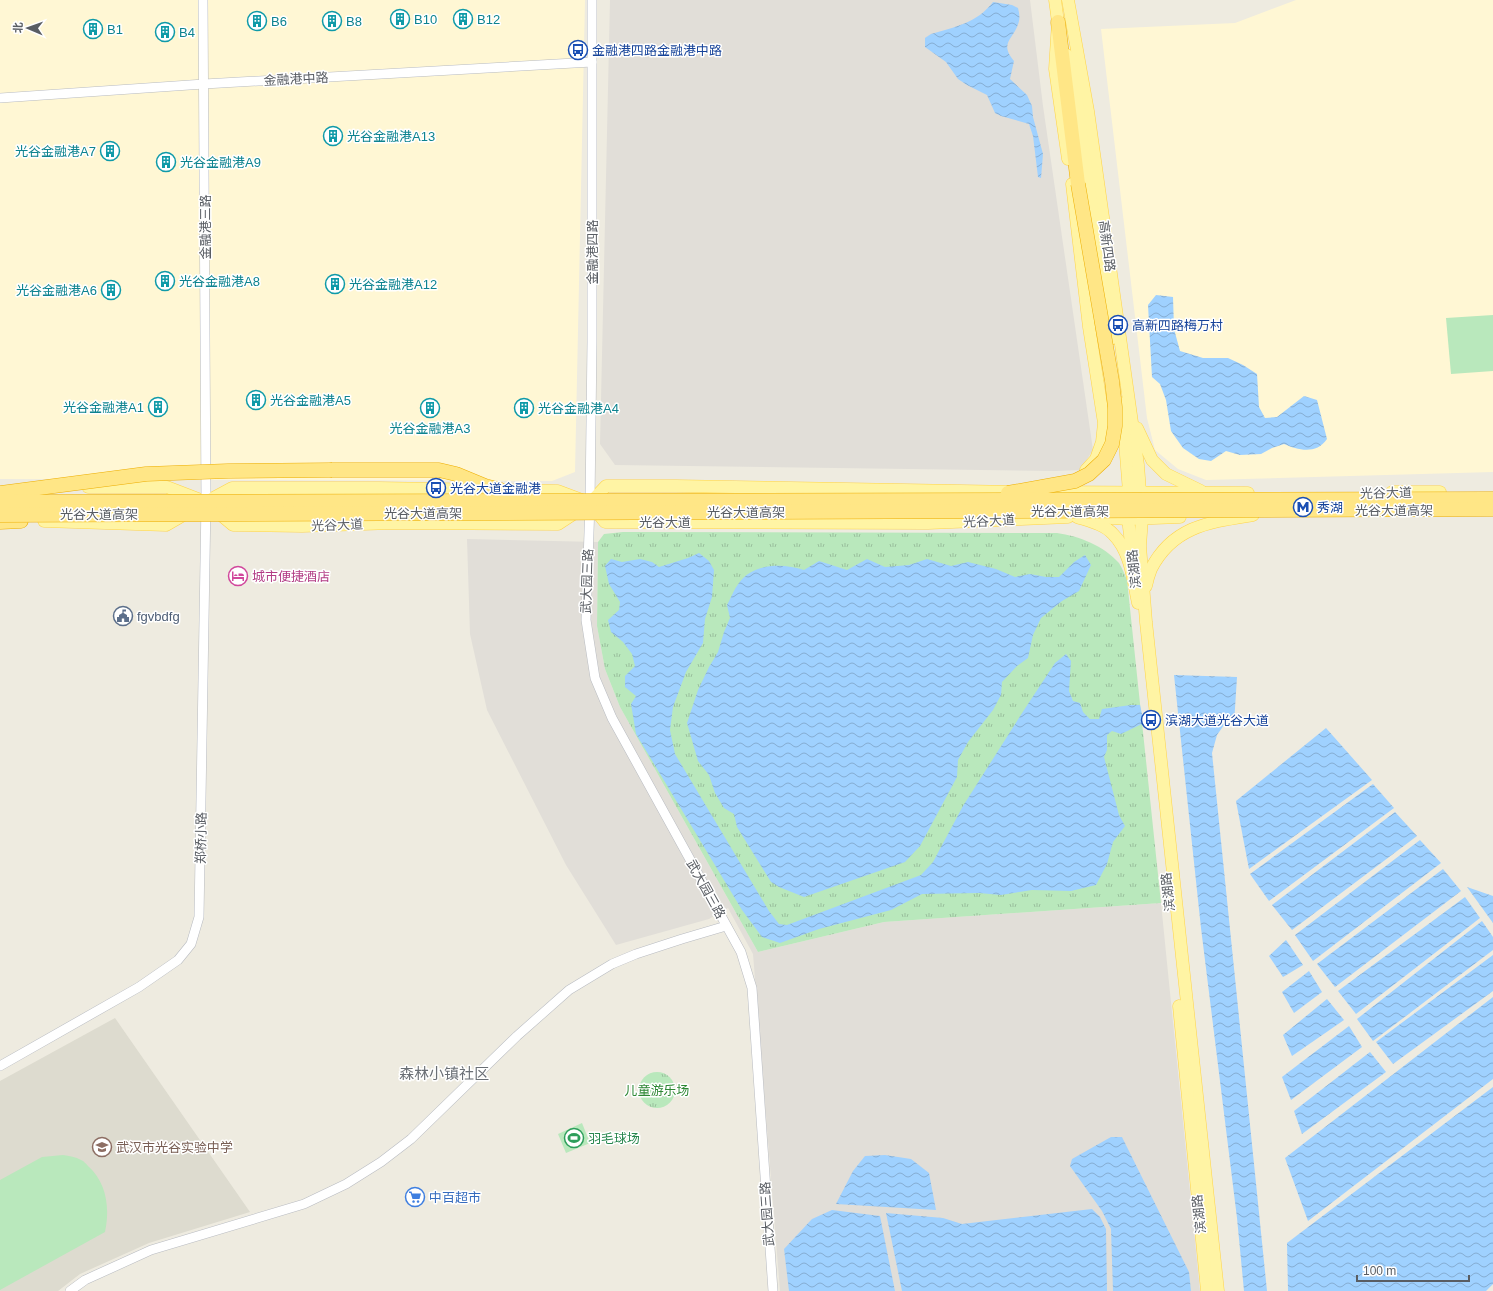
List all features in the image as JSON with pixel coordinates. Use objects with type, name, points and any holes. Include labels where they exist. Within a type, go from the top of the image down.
[{"type":"highway","points":[[931,500],[1009,493],[1075,481],[1089,474],[1104,460],[1112,444],[1115,426],[1115,413],[1112,381],[1078,184],[1058,22]]},
{"type":"highway","points":[[0,493],[146,474],[228,471],[332,470],[438,470],[456,474],[485,486],[501,490]]},
{"type":"highway","name":"光谷大道高架","points":[[0,502],[1493,499]]},
{"type":"highway","name":"光谷大道高架","points":[[0,515],[1493,510]]},
{"type":"highway","points":[[0,521],[21,521]]},
{"type":"main road","name":"高新四路","points":[[1054,0],[1058,22],[1070,63],[1075,92],[1115,362],[1125,442],[1134,492]]},
{"type":"main road","name":"高新四路","points":[[1068,0],[1088,111],[1138,465],[1134,492]]},
{"type":"main road","name":"高新四路","points":[[1024,492],[1053,487],[1069,482],[1083,473],[1096,459],[1102,442],[1104,423],[1089,327],[1070,170],[1055,69],[1058,22]]},
{"type":"main road","points":[[1130,412],[1141,440],[1152,460],[1166,474],[1201,491],[1228,492]]},
{"type":"main road","name":"光谷大道","points":[[0,486],[167,487],[206,502],[233,525],[302,526],[393,524],[558,524],[590,503],[606,486],[692,486],[1024,492],[1228,492],[1325,494],[1493,492]]},
{"type":"main road","points":[[21,521],[166,525],[232,488],[386,488],[558,491],[590,503]]},
{"type":"main road","name":"滨湖路","points":[[1134,492],[1142,518],[1140,546],[1141,603],[1207,1291]]},
{"type":"main road","name":"滨湖路","points":[[1134,492],[1128,519],[1141,603],[1218,1291]]},
{"type":"main road","name":"光谷大道","points":[[590,503],[605,522],[928,524],[1077,517],[1110,517],[1128,519],[1254,514],[1493,514]]},
{"type":"main road","points":[[1141,603],[1151,569],[1166,548],[1180,534],[1198,526],[1254,514]]},
{"type":"main road","points":[[1077,517],[1096,523],[1113,534],[1126,553],[1141,603]]},
{"type":"street","name":"金融港三路","points":[[203,0],[206,502]]},
{"type":"street","name":"金融港四路","points":[[590,503],[592,0]]},
{"type":"street","name":"金融港中路","points":[[0,98],[204,84],[592,62]]},
{"type":"street","name":"郑桥小路","points":[[0,1066],[139,987],[178,960],[191,944],[199,917],[206,502]]},
{"type":"street","name":"武大园三路","points":[[590,503],[586,620],[595,678],[612,718],[740,952],[752,988],[773,1291]]},
{"type":"street","points":[[70,1291],[85,1280],[151,1250],[304,1204],[346,1184],[381,1162],[411,1139],[517,1036],[569,990],[612,964],[636,954],[726,926]]},
{"type":"shaded area","points":[[0,0],[585,0],[575,472],[552,481],[0,479]]},
{"type":"shaded area","points":[[610,0],[1030,0],[1043,106],[1093,450],[1080,470],[1055,471],[615,465],[600,444]]},
{"type":"shaded area","points":[[1296,0],[1493,0],[1493,472],[1206,480],[1178,469],[1155,450],[1147,418],[1101,29],[1235,23]]},
{"type":"shaded area","points":[[467,539],[598,542],[597,626],[605,669],[620,707],[758,952],[884,922],[1161,903],[1200,1291],[780,1291],[753,954],[728,908],[709,919],[616,945],[566,865],[487,710],[470,634]]},
{"type":"shaded area","name":"武汉市光谷实验中学","points":[[115,1018],[250,1212],[149,1243],[80,1274],[58,1291],[0,1291],[0,1081]]},
{"type":"green space","points":[[1493,315],[1493,371],[1451,374],[1446,318]]},
{"type":"green space","points":[[623,532],[1057,533],[1082,539],[1099,547],[1119,563],[1127,580],[1161,903],[884,922],[758,952],[620,707],[605,669],[597,626],[598,542],[604,534]]},
{"type":"green space","name":"儿童游乐场","points":[[657,1072],[670,1077],[675,1090],[670,1103],[657,1108],[644,1103],[639,1090],[644,1077]]},
{"type":"green space","name":"羽毛球场","points":[[582,1123],[590,1143],[566,1153],[558,1134]]},
{"type":"green space","points":[[63,1155],[75,1157],[83,1161],[99,1180],[106,1196],[107,1214],[105,1232],[0,1290],[0,1180],[42,1157]]},
{"type":"water","points":[[993,2],[1012,5],[1018,8],[1019,21],[1007,45],[1009,55],[1014,61],[1010,79],[1027,95],[1032,106],[1033,117],[1043,154],[1041,178],[1038,177],[1033,136],[1029,124],[995,113],[987,95],[958,79],[946,62],[925,47],[925,38],[931,34],[973,20]]},
{"type":"water","points":[[1156,295],[1173,297],[1174,329],[1180,351],[1203,358],[1228,358],[1257,374],[1259,407],[1265,418],[1277,417],[1304,396],[1317,400],[1327,439],[1323,444],[1307,450],[1284,444],[1261,454],[1240,455],[1226,451],[1211,461],[1199,459],[1183,448],[1171,431],[1166,400],[1160,384],[1152,377],[1148,305]]},
{"type":"water","points":[[699,553],[709,561],[714,570],[712,597],[705,619],[703,643],[686,672],[673,707],[670,730],[675,754],[769,911],[779,924],[787,925],[921,875],[933,862],[963,806],[1024,710],[1055,663],[1066,654],[1071,661],[1069,691],[1073,701],[1080,703],[1083,712],[1090,719],[1099,719],[1102,709],[1140,705],[1144,723],[1121,734],[1112,731],[1107,735],[1107,750],[1104,757],[1119,815],[1125,826],[1113,842],[1107,864],[1096,885],[1071,891],[1032,890],[1001,895],[979,893],[922,894],[891,910],[819,929],[780,943],[762,937],[742,910],[636,734],[631,704],[636,696],[625,687],[625,676],[635,666],[632,654],[623,642],[611,632],[608,620],[619,610],[620,602],[609,584],[605,566],[611,559],[622,562],[640,559],[652,562],[659,567]]},
{"type":"water","points":[[1085,555],[1091,565],[1079,591],[1062,601],[1041,618],[1033,635],[1028,658],[1017,666],[1002,682],[1001,695],[993,710],[968,742],[958,760],[957,777],[920,846],[905,862],[804,897],[779,887],[771,882],[737,827],[734,814],[724,808],[715,793],[709,775],[698,761],[687,723],[698,690],[718,652],[730,618],[727,605],[737,585],[745,576],[760,568],[769,566],[787,566],[804,570],[819,561],[847,570],[867,559],[885,567],[909,565],[927,559],[951,566],[968,562],[996,569],[1015,577],[1030,574],[1046,577],[1059,577],[1074,562]]},
{"type":"water","points":[[1174,675],[1237,677],[1234,724],[1224,725],[1217,735],[1212,753],[1267,1291],[1244,1291],[1237,1218],[1201,928]]},
{"type":"water","points":[[1326,728],[1372,780],[1249,869],[1236,801]]},
{"type":"water","points":[[1373,784],[1394,808],[1269,901],[1250,874]]},
{"type":"water","points":[[1395,812],[1417,836],[1292,930],[1272,905]]},
{"type":"water","points":[[1420,840],[1441,863],[1313,961],[1295,935]]},
{"type":"water","points":[[1443,869],[1461,891],[1335,987],[1317,964]]},
{"type":"water","points":[[1467,887],[1493,896],[1493,923]]},
{"type":"water","points":[[1465,897],[1480,918],[1356,1014],[1338,991]]},
{"type":"water","points":[[1482,921],[1493,937],[1493,950],[1373,1041],[1357,1019]]},
{"type":"water","points":[[1286,940],[1303,965],[1283,977],[1269,956]]},
{"type":"water","points":[[1493,955],[1493,991],[1393,1064],[1376,1042]]},
{"type":"water","points":[[1309,971],[1322,992],[1294,1013],[1282,992]]},
{"type":"water","points":[[1493,997],[1493,1079],[1308,1221],[1285,1158]]},
{"type":"water","points":[[1327,999],[1344,1020],[1292,1056],[1283,1035]]},
{"type":"water","points":[[1349,1026],[1362,1047],[1291,1100],[1282,1077]]},
{"type":"water","points":[[1370,1052],[1386,1072],[1302,1134],[1294,1111]]},
{"type":"water","points":[[1493,1087],[1493,1284],[1486,1291],[1288,1291],[1287,1243]]},
{"type":"water","points":[[1111,1137],[1122,1137],[1189,1272],[1191,1291],[1113,1291],[1111,1229],[1102,1211],[1070,1166],[1072,1159]]},
{"type":"water","points":[[885,1155],[911,1159],[929,1173],[936,1210],[836,1204],[853,1171],[865,1156]]},
{"type":"water","points":[[1092,1209],[1100,1217],[1106,1229],[1107,1291],[902,1291],[886,1213],[943,1218],[962,1224]]},
{"type":"water","points":[[832,1210],[880,1216],[895,1291],[789,1291],[784,1249],[812,1219]]},
{"type":"place","name":"B10","points":[[400,19]]},
{"type":"place","name":"B12","points":[[463,19]]},
{"type":"place","name":"B6","points":[[257,21]]},
{"type":"place","name":"B8","points":[[332,21]]},
{"type":"place","name":"B1","points":[[93,29]]},
{"type":"place","name":"B4","points":[[165,32]]},
{"type":"place","name":"金融港四路金融港中路","points":[[578,50]]},
{"type":"place","name":"光谷金融港A13","points":[[333,136]]},
{"type":"place","name":"光谷金融港A7","points":[[110,151]]},
{"type":"place","name":"光谷金融港A9","points":[[166,162]]},
{"type":"place","name":"光谷金融港A8","points":[[165,281]]},
{"type":"place","name":"光谷金融港A12","points":[[335,284]]},
{"type":"place","name":"光谷金融港A6","points":[[111,290]]},
{"type":"place","name":"高新四路梅万村","points":[[1118,325]]},
{"type":"place","name":"光谷金融港A5","points":[[256,400]]},
{"type":"place","name":"光谷金融港A1","points":[[158,407]]},
{"type":"place","name":"光谷金融港A3","points":[[430,408]]},
{"type":"place","name":"光谷金融港A4","points":[[524,408]]},
{"type":"place","name":"光谷大道金融港","points":[[436,488]]},
{"type":"place","name":"秀湖","points":[[1303,507]]},
{"type":"place","name":"城市便捷酒店","points":[[238,576]]},
{"type":"place","name":"fgvbdfg","points":[[123,616]]},
{"type":"place","name":"滨湖大道光谷大道","points":[[1151,720]]},
{"type":"place","name":"羽毛球场","points":[[574,1138]]},
{"type":"place","name":"武汉市光谷实验中学","points":[[102,1147]]},
{"type":"place","name":"中百超市","points":[[415,1197]]},
{"type":"district","name":"森林小镇社区","points":[[444,1073]]}]
